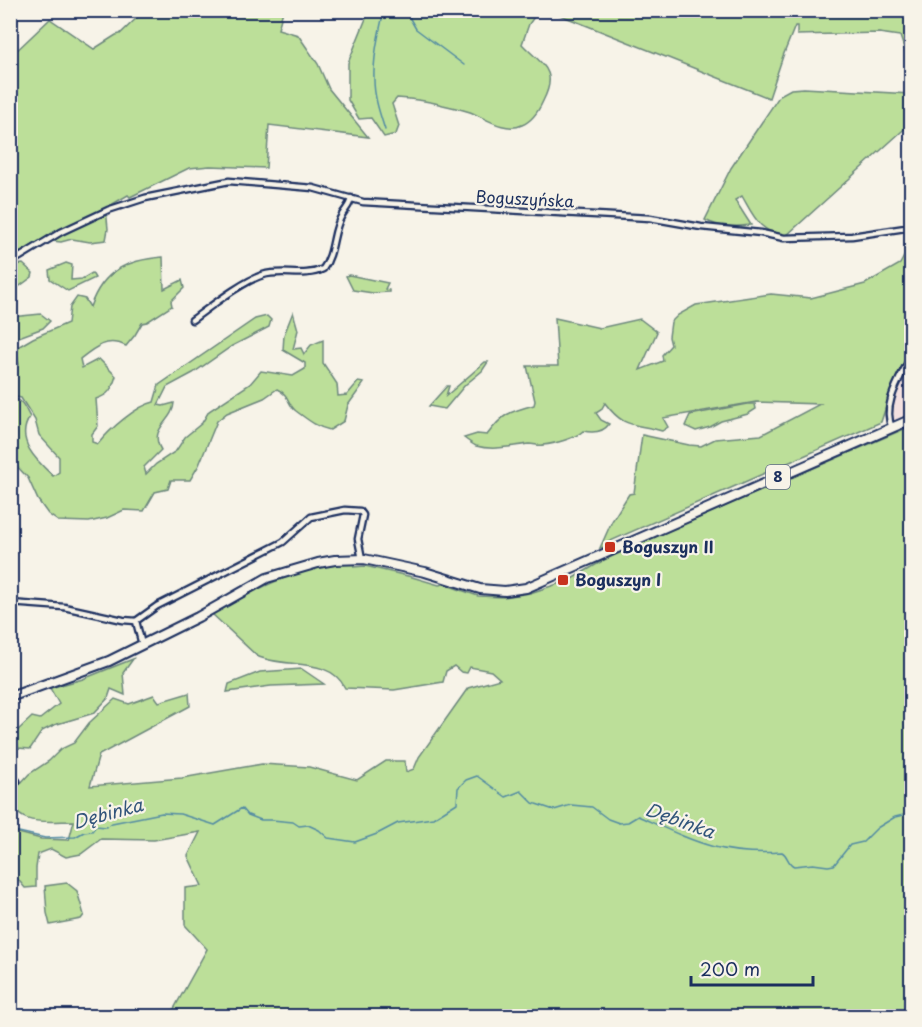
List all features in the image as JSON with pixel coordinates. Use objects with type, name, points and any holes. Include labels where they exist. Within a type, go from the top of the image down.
[{"type":"highway","name":"8","points":[[10,697],[84,671],[142,645],[267,578],[327,561],[362,559],[424,572],[480,589],[504,591],[526,588],[912,419]]},
{"type":"street","name":"Boguszyńska","points":[[10,263],[62,232],[108,210],[145,198],[212,183],[229,182],[270,183],[313,188],[363,202],[386,204],[650,218],[698,227],[761,233],[784,238],[852,236],[912,227]]},
{"type":"street","points":[[192,320],[239,287],[261,275],[302,273],[323,269],[328,260],[339,222],[350,206],[351,198]]},
{"type":"street","points":[[892,428],[889,417],[891,399],[912,354]]},
{"type":"street","points":[[10,603],[64,607],[136,621],[157,606],[283,542],[305,520],[316,515],[345,510],[360,511],[363,515],[358,539],[362,559]]},
{"type":"street","points":[[136,621],[142,645]]},
{"type":"street","points":[[10,788],[17,781]]},
{"type":"shaded area","points":[[911,365],[911,412],[894,421],[893,404]]},
{"type":"green space","points":[[539,10],[529,24],[522,44],[546,69],[549,75],[548,91],[537,111],[529,121],[522,125],[502,126],[460,109],[426,101],[397,98],[392,104],[399,126],[396,134],[384,137],[371,118],[359,119],[348,100],[348,63],[369,11]]},
{"type":"green space","points":[[144,11],[283,11],[278,29],[298,35],[318,64],[329,89],[368,137],[269,125],[266,168],[210,166],[189,168],[130,197],[128,195],[106,208],[108,229],[106,240],[90,242],[72,239],[61,242],[42,240],[11,258],[11,56],[50,19],[94,49],[120,34]]},
{"type":"green space","points":[[550,11],[911,11],[911,54],[906,54],[900,36],[879,33],[797,35],[797,26],[795,26],[769,98]]},
{"type":"green space","points":[[791,89],[911,94],[911,123],[787,235],[764,228],[754,217],[742,196],[735,200],[751,225],[728,226],[705,220],[731,168],[780,95]]},
{"type":"green space","points":[[908,249],[912,250],[911,348],[891,391],[881,422],[608,542],[605,547],[600,548],[612,521],[629,494],[634,493],[642,435],[701,446],[715,439],[761,435],[820,404],[756,402],[663,418],[668,427],[662,431],[630,424],[618,417],[605,403],[596,413],[601,420],[609,424],[607,427],[598,432],[583,431],[559,442],[489,448],[476,446],[464,438],[477,434],[487,435],[497,422],[507,415],[534,405],[527,366],[558,366],[555,318],[600,328],[640,319],[657,332],[640,370],[663,361],[662,355],[671,345],[669,337],[671,322],[678,315],[696,305],[771,294],[811,298],[865,284],[900,264]]},
{"type":"green space","points":[[163,257],[164,289],[182,280],[184,288],[171,301],[172,306],[142,323],[126,346],[119,343],[107,343],[96,347],[80,359],[82,368],[99,359],[116,376],[109,391],[96,399],[98,426],[92,434],[92,442],[98,444],[124,419],[139,408],[154,402],[159,385],[255,319],[267,316],[271,320],[269,327],[232,346],[193,373],[167,387],[158,405],[174,403],[173,410],[159,430],[157,436],[161,450],[144,467],[146,474],[156,464],[176,451],[185,437],[202,423],[209,411],[250,384],[261,371],[293,376],[305,369],[305,363],[283,350],[284,335],[293,312],[298,330],[293,349],[301,348],[304,354],[311,345],[323,340],[323,363],[337,384],[338,396],[347,395],[358,382],[364,383],[348,405],[344,421],[330,430],[316,425],[296,411],[284,394],[277,389],[264,398],[227,413],[217,421],[199,465],[190,480],[171,480],[168,489],[155,492],[144,511],[124,510],[107,518],[89,522],[58,521],[48,514],[38,500],[28,478],[11,460],[11,399],[15,399],[23,404],[30,417],[25,434],[26,442],[34,457],[53,476],[59,472],[59,457],[39,435],[35,420],[21,398],[11,396],[11,368],[19,365],[16,348],[68,323],[70,307],[77,297],[85,299],[90,307],[102,284],[118,269],[138,261]]},
{"type":"green space","points":[[66,263],[72,265],[71,280],[82,279],[92,273],[95,278],[68,291],[50,279],[49,270]]},
{"type":"green space","points":[[23,264],[33,273],[32,277],[17,288],[11,288],[11,268],[14,265]]},
{"type":"green space","points":[[346,276],[388,283],[385,289],[389,292],[373,293],[353,290]]},
{"type":"green space","points":[[41,314],[50,321],[43,328],[11,340],[11,317]]},
{"type":"green space","points":[[485,362],[488,362],[482,371],[465,385],[445,409],[429,406],[447,386],[449,386],[446,396]]},
{"type":"green space","points":[[755,404],[756,409],[748,414],[696,431],[685,426],[690,415]]},
{"type":"green space","points":[[911,426],[911,1016],[170,1016],[207,949],[185,925],[185,888],[202,886],[188,856],[200,832],[154,840],[101,839],[81,854],[66,857],[51,849],[38,854],[36,887],[25,888],[11,871],[11,831],[41,839],[69,840],[74,821],[43,822],[24,817],[12,804],[11,792],[29,774],[49,761],[61,749],[74,743],[89,723],[115,699],[129,704],[154,695],[159,702],[189,693],[190,706],[99,755],[90,786],[182,778],[262,764],[309,767],[357,780],[386,761],[405,761],[406,772],[414,769],[419,757],[468,688],[500,679],[491,671],[470,667],[467,673],[461,672],[454,666],[446,671],[443,682],[394,690],[345,688],[329,671],[318,667],[268,660],[257,656],[212,614],[263,587],[316,568],[354,564],[354,567],[365,566],[439,585],[444,584],[478,596],[504,597],[530,593],[570,580],[604,560]]},
{"type":"green space","points":[[133,659],[123,673],[125,695],[111,689],[108,698],[94,713],[42,731],[30,749],[18,748],[16,732],[32,717],[40,719],[59,704],[50,688],[83,679]]},
{"type":"green space","points":[[302,669],[324,684],[271,686],[227,692],[229,684],[260,672]]},
{"type":"green space","points":[[67,883],[77,891],[84,915],[81,919],[50,925],[45,886]]},
{"type":"waterway","points":[[384,10],[375,54],[374,86],[385,130]]},
{"type":"waterway","points":[[405,10],[416,29],[464,65]]},
{"type":"waterway","name":"Dębinka","points":[[10,830],[45,838],[75,837],[92,831],[96,826],[106,827],[112,823],[162,813],[180,814],[215,825],[242,808],[248,815],[261,820],[293,822],[299,826],[308,825],[319,830],[328,838],[355,842],[398,823],[433,818],[457,803],[458,788],[466,780],[477,776],[506,797],[521,791],[533,803],[554,810],[571,805],[592,807],[608,819],[619,823],[628,822],[638,816],[707,845],[741,852],[782,852],[794,866],[813,864],[828,866],[834,865],[850,845],[863,842],[877,828],[895,817],[912,813]]},
{"type":"place","name":"Boguszyn II","points":[[610,547]]},
{"type":"place","name":"Boguszyn I","points":[[563,580]]}]
